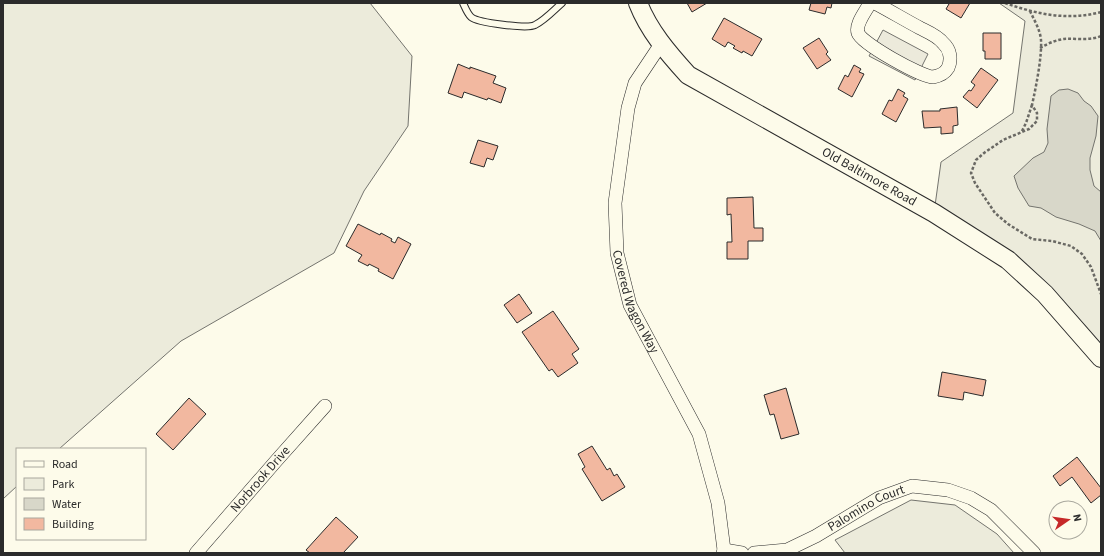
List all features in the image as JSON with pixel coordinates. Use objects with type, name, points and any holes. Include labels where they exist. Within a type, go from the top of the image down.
[{"type":"street","name":"Old Baltimore Road","points":[[638,3],[643,16],[661,44],[688,75],[934,213],[1008,260],[1045,294],[1101,358]]},
{"type":"street","points":[[870,3],[857,28],[858,34],[863,40],[874,48],[923,74],[934,77],[946,71],[950,62],[950,56],[949,50],[943,42],[928,32],[875,3]]},
{"type":"street","name":"Covered Wagon Way","points":[[661,44],[635,83],[628,108],[615,203],[617,253],[630,304],[699,434],[718,503],[723,552]]},
{"type":"street","name":"Norbrook Drive","points":[[196,553],[325,406]]},
{"type":"street","name":"Palomino Court","points":[[754,553],[787,550],[816,536],[879,498],[912,486],[948,490],[971,498],[991,510],[1034,553]]},
{"type":"street","points":[[723,552],[742,553]]},
{"type":"lane","points":[[463,3],[471,17],[484,21],[521,26],[534,26],[562,3]]},
{"type":"path","points":[[1005,3],[1030,11],[1062,17],[1101,12]]},
{"type":"path","points":[[1021,132],[1026,123],[1032,104],[1041,40],[1037,26],[1030,11]]},
{"type":"path","points":[[1040,48],[1049,43],[1062,39],[1095,38],[1101,36]]},
{"type":"path","points":[[1032,104],[1038,113],[1037,121],[1029,129],[998,143],[976,160],[971,172],[975,183],[995,213],[1008,224],[1032,239],[1052,241],[1071,246],[1082,254],[1091,267],[1101,294]]},
{"type":"green space","points":[[3,3],[370,3],[412,56],[408,126],[364,191],[334,253],[181,341],[60,448],[16,448],[16,487],[3,499]]},
{"type":"green space","points":[[999,3],[1101,3],[1101,358],[1045,294],[934,213],[941,162],[1013,113],[1025,21]]},
{"type":"green space","points":[[911,500],[955,505],[997,534],[1014,553],[845,553],[835,540]]},
{"type":"shaded area","points":[[883,30],[928,54],[915,80],[869,56]]},
{"type":"water","points":[[1068,89],[1078,93],[1084,101],[1091,106],[1098,116],[1096,136],[1090,158],[1090,170],[1094,186],[1101,192],[1101,241],[1095,231],[1056,217],[1041,208],[1029,206],[1018,188],[1014,176],[1033,158],[1044,152],[1048,143],[1047,129],[1051,96],[1059,90]]},
{"type":"building","points":[[687,3],[707,3],[692,12]]},
{"type":"building","points":[[811,3],[832,3],[831,8],[827,7],[825,14],[809,10]]},
{"type":"building","points":[[947,3],[970,3],[961,18],[946,9],[949,4]]},
{"type":"building","points":[[724,18],[762,39],[752,56],[733,48],[735,46],[728,42],[725,47],[712,39]]},
{"type":"building","points":[[983,33],[1001,33],[1001,59],[985,59],[985,51],[983,51]]},
{"type":"building","points":[[819,38],[828,52],[826,54],[831,60],[817,69],[803,48]]},
{"type":"building","points":[[458,64],[496,76],[493,83],[506,88],[501,103],[464,92],[462,98],[448,93]]},
{"type":"building","points":[[854,65],[861,69],[859,72],[864,74],[852,97],[838,89],[845,75],[848,77]]},
{"type":"building","points":[[981,68],[998,80],[977,108],[963,97],[969,90],[971,91],[975,85],[971,82]]},
{"type":"building","points":[[898,89],[905,93],[903,96],[908,99],[896,122],[882,114],[889,100],[892,101]]},
{"type":"building","points":[[957,107],[958,125],[953,126],[953,133],[941,134],[941,127],[924,128],[922,111],[940,111],[940,109]]},
{"type":"building","points":[[478,140],[498,146],[493,160],[487,158],[484,167],[470,163]]},
{"type":"building","points":[[753,197],[754,228],[763,228],[763,241],[748,241],[748,259],[727,259],[727,242],[732,242],[731,214],[727,215],[727,198]]},
{"type":"building","points":[[358,224],[380,235],[381,233],[392,239],[391,241],[395,243],[398,237],[411,244],[393,279],[378,271],[379,269],[358,261],[362,255],[346,246]]},
{"type":"building","points":[[519,294],[532,313],[517,323],[504,305]]},
{"type":"building","points":[[553,311],[579,349],[572,354],[578,363],[558,377],[552,369],[549,371],[522,332]]},
{"type":"building","points":[[942,372],[986,380],[983,396],[964,392],[963,400],[938,396]]},
{"type":"building","points":[[786,388],[799,434],[781,439],[774,414],[770,415],[764,395]]},
{"type":"building","points":[[189,398],[206,414],[173,450],[156,434]]},
{"type":"building","points":[[592,446],[607,470],[610,468],[614,476],[617,474],[625,487],[602,501],[582,469],[585,467],[578,454]]},
{"type":"building","points":[[1077,457],[1101,488],[1101,495],[1091,503],[1072,477],[1060,486],[1053,476]]},
{"type":"building","points":[[336,517],[358,537],[343,553],[310,553],[306,550]]}]
